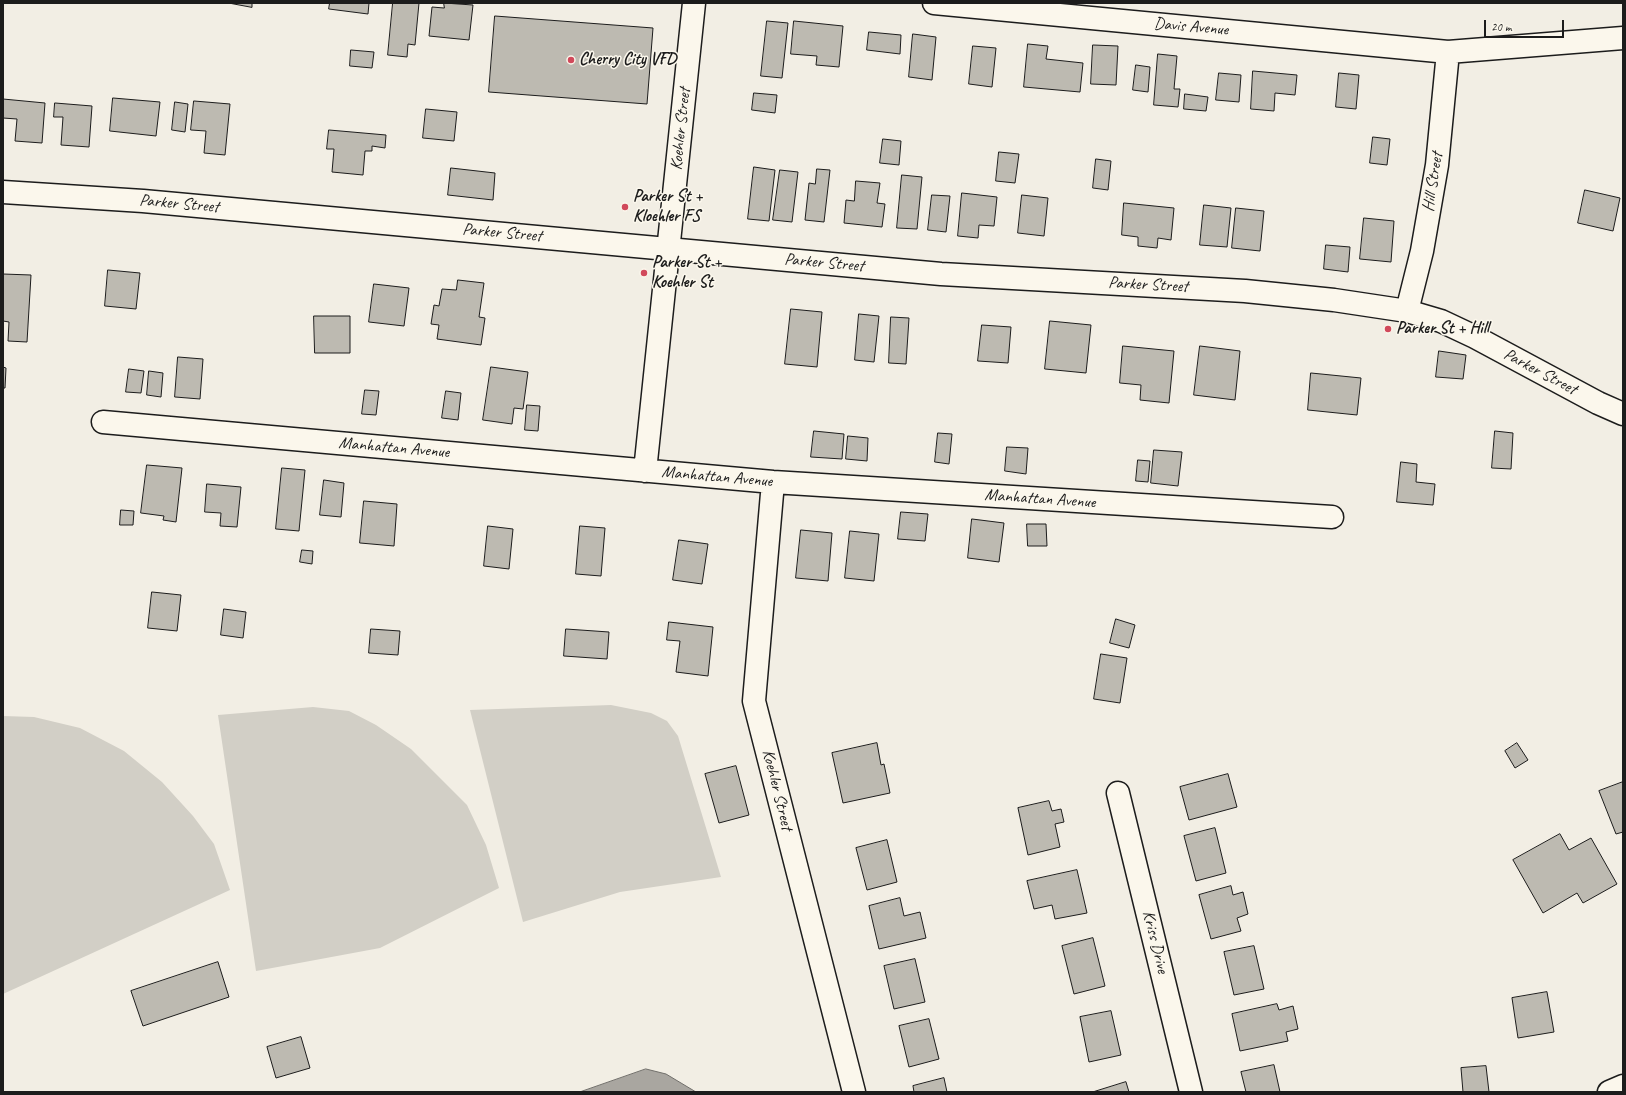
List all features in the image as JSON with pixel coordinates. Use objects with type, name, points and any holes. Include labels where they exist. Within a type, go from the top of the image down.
[{"type":"street","name":"Koehler Street","points":[[646,471],[694,3]]},
{"type":"street","name":"Davis Avenue","points":[[934,3],[1448,52],[1623,38]]},
{"type":"street","name":"Hill Street","points":[[1407,311],[1422,251],[1437,165],[1448,52]]},
{"type":"street","name":"Parker Street","points":[[3,192],[143,201],[941,274],[1245,291],[1334,300],[1407,311],[1441,321],[1475,337],[1598,403],[1623,414]]},
{"type":"street","name":"Manhattan Avenue","points":[[103,422],[773,482],[1332,518]]},
{"type":"street","name":"Koehler Street","points":[[773,482],[754,701],[854,1092]]},
{"type":"street","name":"Kriss Drive","points":[[1118,793],[1192,1092]]},
{"type":"street","points":[[1608,1092],[1623,1086]]},
{"type":"shaded area","points":[[611,705],[651,713],[667,721],[678,736],[721,877],[620,892],[523,922],[470,710]]},
{"type":"shaded area","points":[[313,707],[349,711],[376,725],[411,749],[467,805],[486,845],[499,888],[380,948],[256,971],[218,715]]},
{"type":"shaded area","points":[[3,716],[34,717],[80,728],[124,751],[162,782],[193,816],[214,844],[230,890],[3,994]]},
{"type":"shaded area","points":[[646,1069],[666,1074],[696,1092],[580,1092]]},
{"type":"building","points":[[229,3],[252,3],[252,7]]},
{"type":"building","points":[[330,3],[369,3],[368,14],[329,9]]},
{"type":"building","points":[[393,3],[419,3],[415,45],[408,44],[407,57],[388,55]]},
{"type":"building","points":[[444,3],[473,5],[469,40],[429,36],[432,7],[444,8]]},
{"type":"building","name":"Cherry City VFD","points":[[495,16],[653,28],[647,104],[489,92]]},
{"type":"building","points":[[767,21],[788,23],[782,78],[761,76]]},
{"type":"building","points":[[794,21],[843,26],[839,67],[816,65],[817,56],[791,54]]},
{"type":"building","points":[[869,32],[901,35],[900,54],[867,50]]},
{"type":"building","points":[[913,34],[936,37],[932,80],[909,77]]},
{"type":"building","points":[[1028,44],[1048,46],[1046,59],[1083,63],[1080,92],[1024,87]]},
{"type":"building","points":[[1093,45],[1118,46],[1116,85],[1091,84]]},
{"type":"building","points":[[973,46],[996,48],[992,87],[969,84]]},
{"type":"building","points":[[351,50],[374,52],[372,68],[350,66]]},
{"type":"building","points":[[1158,54],[1177,56],[1174,89],[1180,89],[1178,107],[1154,105]]},
{"type":"building","points":[[1136,65],[1150,67],[1148,92],[1133,90]]},
{"type":"building","points":[[1253,71],[1297,75],[1295,95],[1275,93],[1274,111],[1251,109]]},
{"type":"building","points":[[1219,73],[1241,75],[1239,102],[1216,100]]},
{"type":"building","points":[[1339,73],[1359,75],[1356,109],[1336,107]]},
{"type":"building","points":[[754,93],[777,95],[775,113],[752,110]]},
{"type":"building","points":[[1185,94],[1208,97],[1206,111],[1184,109]]},
{"type":"building","points":[[113,98],[160,102],[156,136],[110,131]]},
{"type":"building","points":[[3,99],[45,103],[42,143],[15,141],[17,119],[3,118]]},
{"type":"building","points":[[194,101],[230,104],[225,155],[204,153],[206,131],[191,130]]},
{"type":"building","points":[[175,102],[188,104],[185,132],[172,130]]},
{"type":"building","points":[[55,103],[92,106],[89,147],[61,145],[63,117],[54,117]]},
{"type":"building","points":[[426,109],[457,112],[454,141],[423,138]]},
{"type":"building","points":[[329,130],[386,135],[385,148],[372,146],[372,151],[365,151],[363,175],[332,172],[334,149],[327,149]]},
{"type":"building","points":[[1373,137],[1390,139],[1387,165],[1370,163]]},
{"type":"building","points":[[883,139],[901,141],[899,165],[880,163]]},
{"type":"building","points":[[999,152],[1019,154],[1015,183],[996,181]]},
{"type":"building","points":[[1096,159],[1111,161],[1108,190],[1093,188]]},
{"type":"building","points":[[754,167],[775,170],[769,221],[748,219]]},
{"type":"building","points":[[451,168],[495,173],[493,200],[448,195]]},
{"type":"building","points":[[817,169],[830,170],[824,222],[805,220],[809,183],[815,184]]},
{"type":"building","points":[[780,170],[798,172],[792,222],[773,220]]},
{"type":"building","points":[[902,175],[922,177],[917,229],[897,228]]},
{"type":"building","points":[[856,181],[880,183],[877,203],[885,204],[882,227],[844,223],[846,200],[854,201]]},
{"type":"building","points":[[1585,190],[1620,198],[1613,231],[1578,223]]},
{"type":"building","points":[[962,193],[997,197],[994,226],[979,225],[978,238],[958,236]]},
{"type":"building","points":[[932,195],[950,196],[946,232],[928,230]]},
{"type":"building","points":[[1022,195],[1048,198],[1044,236],[1018,233]]},
{"type":"building","points":[[1124,203],[1174,208],[1171,240],[1158,238],[1157,248],[1138,246],[1138,237],[1122,235]]},
{"type":"building","points":[[1204,205],[1231,208],[1227,247],[1200,245]]},
{"type":"building","points":[[1236,208],[1264,211],[1260,251],[1232,248]]},
{"type":"building","points":[[1364,218],[1394,221],[1391,262],[1360,259]]},
{"type":"building","points":[[1326,245],[1350,247],[1348,272],[1324,269]]},
{"type":"building","points":[[108,270],[140,273],[136,309],[105,306]]},
{"type":"building","points":[[3,274],[31,275],[27,342],[8,341],[9,322],[3,321]]},
{"type":"building","points":[[458,280],[484,283],[479,317],[485,318],[481,345],[437,339],[439,325],[431,324],[434,305],[439,306],[442,289],[456,290]]},
{"type":"building","points":[[374,284],[409,288],[404,326],[369,322]]},
{"type":"building","points":[[791,309],[822,312],[817,367],[785,364]]},
{"type":"building","points":[[859,314],[879,316],[874,362],[855,360]]},
{"type":"building","points":[[314,316],[350,316],[350,353],[315,353]]},
{"type":"building","points":[[891,317],[909,318],[906,364],[889,363]]},
{"type":"building","points":[[1050,321],[1091,325],[1086,373],[1045,369]]},
{"type":"building","points":[[982,325],[1011,327],[1008,363],[978,361]]},
{"type":"building","points":[[1123,346],[1174,351],[1169,403],[1140,400],[1141,385],[1120,383]]},
{"type":"building","points":[[1200,346],[1240,351],[1235,400],[1194,395]]},
{"type":"building","points":[[1439,351],[1466,355],[1463,379],[1436,377]]},
{"type":"building","points":[[178,357],[203,359],[200,399],[175,397]]},
{"type":"building","points":[[3,367],[6,368],[5,388],[3,388]]},
{"type":"building","points":[[491,367],[528,372],[523,409],[514,408],[512,424],[483,420]]},
{"type":"building","points":[[129,369],[144,371],[141,393],[126,392]]},
{"type":"building","points":[[149,371],[163,373],[161,397],[147,395]]},
{"type":"building","points":[[1311,373],[1361,378],[1357,415],[1308,410]]},
{"type":"building","points":[[365,390],[379,391],[376,415],[362,414]]},
{"type":"building","points":[[446,391],[461,393],[458,420],[442,418]]},
{"type":"building","points":[[527,405],[540,406],[538,431],[525,430]]},
{"type":"building","points":[[814,431],[844,434],[842,459],[811,457]]},
{"type":"building","points":[[1495,431],[1513,433],[1511,469],[1492,468]]},
{"type":"building","points":[[938,433],[952,434],[949,464],[935,462]]},
{"type":"building","points":[[848,436],[868,438],[867,461],[846,459]]},
{"type":"building","points":[[1007,447],[1028,448],[1026,474],[1005,471]]},
{"type":"building","points":[[1154,450],[1182,452],[1178,486],[1151,483]]},
{"type":"building","points":[[1138,460],[1150,461],[1148,482],[1136,481]]},
{"type":"building","points":[[1401,462],[1417,464],[1416,482],[1435,484],[1433,505],[1397,502]]},
{"type":"building","points":[[147,465],[182,468],[176,522],[163,520],[164,516],[141,513]]},
{"type":"building","points":[[282,468],[305,470],[299,531],[276,529]]},
{"type":"building","points":[[324,480],[344,483],[341,517],[320,515]]},
{"type":"building","points":[[207,484],[241,487],[237,527],[220,526],[221,513],[205,512]]},
{"type":"building","points":[[364,501],[397,504],[394,546],[360,543]]},
{"type":"building","points":[[121,510],[134,511],[133,525],[120,525]]},
{"type":"building","points":[[901,512],[928,514],[925,541],[898,539]]},
{"type":"building","points":[[972,519],[1004,523],[999,562],[968,558]]},
{"type":"building","points":[[1027,524],[1046,524],[1047,546],[1028,546]]},
{"type":"building","points":[[488,526],[513,529],[509,569],[484,566]]},
{"type":"building","points":[[580,526],[605,528],[601,576],[576,574]]},
{"type":"building","points":[[801,530],[832,533],[828,581],[796,578]]},
{"type":"building","points":[[850,531],[879,534],[874,581],[845,578]]},
{"type":"building","points":[[679,540],[708,544],[702,584],[673,580]]},
{"type":"building","points":[[302,550],[313,551],[312,564],[300,562]]},
{"type":"building","points":[[152,592],[181,595],[177,631],[148,628]]},
{"type":"building","points":[[224,609],[246,612],[243,638],[221,635]]},
{"type":"building","points":[[1116,619],[1135,625],[1129,648],[1110,643]]},
{"type":"building","points":[[669,622],[713,627],[708,676],[676,672],[680,641],[667,640]]},
{"type":"building","points":[[371,629],[400,631],[398,655],[369,653]]},
{"type":"building","points":[[566,629],[609,632],[607,659],[564,656]]},
{"type":"building","points":[[1101,654],[1127,658],[1120,703],[1094,699]]},
{"type":"building","points":[[877,743],[881,765],[884,764],[890,793],[843,803],[832,753]]},
{"type":"building","points":[[1517,743],[1528,760],[1515,768],[1505,751]]},
{"type":"building","points":[[736,766],[749,815],[719,823],[705,774]]},
{"type":"building","points":[[1228,774],[1237,807],[1189,820],[1180,787]]},
{"type":"building","points":[[1623,782],[1623,832],[1616,834],[1599,791]]},
{"type":"building","points":[[1049,801],[1052,811],[1061,809],[1064,822],[1055,824],[1060,847],[1028,855],[1018,808]]},
{"type":"building","points":[[1215,828],[1226,873],[1196,881],[1184,836]]},
{"type":"building","points":[[1560,834],[1569,850],[1591,838],[1617,884],[1583,903],[1577,893],[1543,913],[1513,860]]},
{"type":"building","points":[[887,840],[897,882],[867,890],[856,848]]},
{"type":"building","points":[[1077,870],[1087,913],[1055,919],[1052,905],[1034,909],[1027,881]]},
{"type":"building","points":[[1231,886],[1233,895],[1243,892],[1248,914],[1237,918],[1241,931],[1211,939],[1199,895]]},
{"type":"building","points":[[900,898],[904,916],[920,912],[926,938],[879,949],[869,906]]},
{"type":"building","points":[[1093,938],[1105,986],[1074,994],[1062,946]]},
{"type":"building","points":[[1254,946],[1264,989],[1234,995],[1224,952]]},
{"type":"building","points":[[915,959],[925,1002],[894,1009],[884,966]]},
{"type":"building","points":[[218,962],[229,997],[143,1026],[131,991]]},
{"type":"building","points":[[1547,992],[1554,1032],[1518,1038],[1512,998]]},
{"type":"building","points":[[1277,1004],[1279,1010],[1293,1006],[1298,1029],[1286,1032],[1288,1041],[1240,1051],[1232,1014]]},
{"type":"building","points":[[1111,1011],[1121,1055],[1089,1062],[1080,1017]]},
{"type":"building","points":[[929,1019],[939,1059],[909,1067],[899,1026]]},
{"type":"building","points":[[301,1037],[310,1068],[276,1078],[267,1047]]},
{"type":"building","points":[[1274,1065],[1280,1092],[1246,1092],[1241,1072]]},
{"type":"building","points":[[1486,1066],[1489,1092],[1463,1092],[1461,1068]]},
{"type":"building","points":[[944,1078],[947,1092],[914,1092],[913,1086]]},
{"type":"building","points":[[1126,1082],[1129,1092],[1093,1092]]},
{"type":"place","name":"Cherry City VFD","points":[[571,60]]},
{"type":"place","name":"Parker St + Kloehler FS","points":[[625,207]]},
{"type":"place","name":"Parker St + Koehler St","points":[[644,273]]},
{"type":"place","name":"Parker St + Hill","points":[[1388,329]]}]
